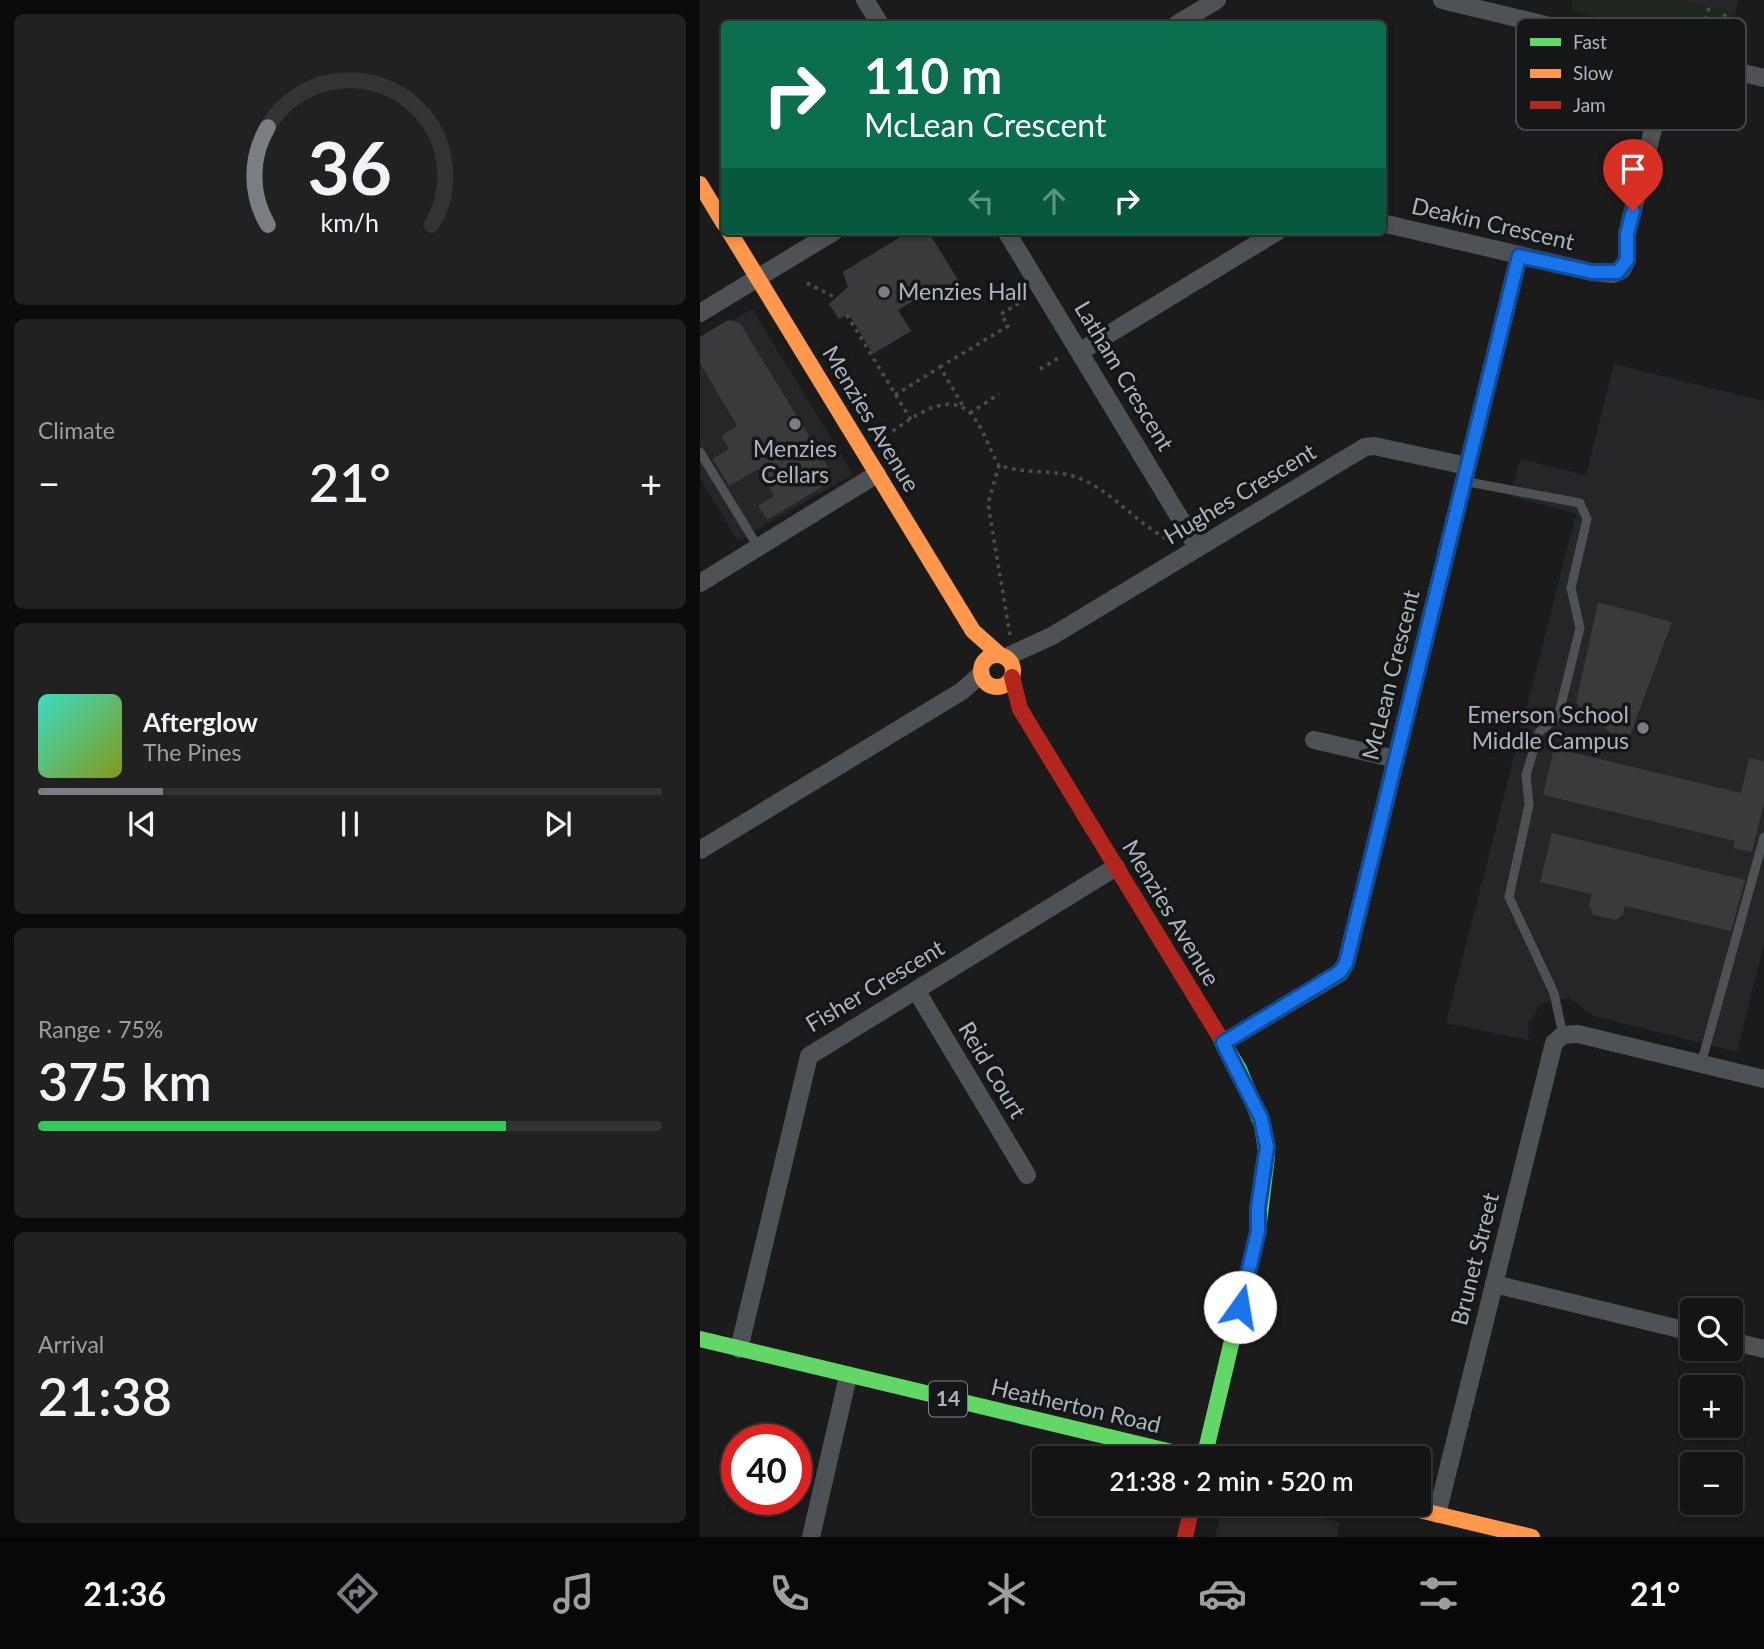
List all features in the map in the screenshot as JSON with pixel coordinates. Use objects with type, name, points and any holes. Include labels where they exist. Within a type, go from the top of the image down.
[{"type":"street","points":[[865,0],[878,21]]},
{"type":"street","points":[[1182,21],[1217,0]]},
{"type":"street","points":[[1442,0],[1517,18]]},
{"type":"street","points":[[1746,74],[1764,78]]},
{"type":"street","name":"Deakin Crescent","points":[[1386,224],[1602,274],[1622,270],[1627,260],[1627,234],[1653,130]]},
{"type":"street","points":[[700,184],[721,219]]},
{"type":"street","name":"Menzies Avenue","points":[[731,235],[973,631],[1008,665],[1020,709],[1239,1069],[1242,1084],[1261,1118],[1267,1147],[1258,1208],[1258,1231],[1207,1446]]},
{"type":"street","points":[[700,313],[828,235]]},
{"type":"street","name":"Latham Crescent","points":[[1008,235],[1198,548]]},
{"type":"street","points":[[1081,351],[1271,235]]},
{"type":"street","name":"McLean Crescent","points":[[1223,1043],[1340,972],[1346,963],[1519,256]]},
{"type":"street","name":"Hughes Crescent","points":[[1008,665],[1365,447],[1374,446],[1465,473]]},
{"type":"street","points":[[700,583],[877,474]]},
{"type":"street","name":"Menzies Avenue","points":[[973,631],[987,678],[1004,699],[1020,709]]},
{"type":"street","points":[[700,850],[962,691],[987,678],[1006,685],[1008,665],[989,656],[987,678]]},
{"type":"street","points":[[1314,740],[1396,760]]},
{"type":"street","name":"Fisher Crescent","points":[[739,1349],[809,1056],[1116,867]]},
{"type":"street","name":"Reid Court","points":[[915,990],[1027,1175]]},
{"type":"street","points":[[1571,1034],[1764,1079]]},
{"type":"street","name":"Brunet Street","points":[[1437,1514],[1550,1050],[1571,1034]]},
{"type":"street","points":[[1494,1284],[1680,1329]]},
{"type":"street","name":"Heatherton Road","points":[[700,1339],[1146,1446]]},
{"type":"street","points":[[1743,1344],[1764,1349]]},
{"type":"street","points":[[811,1537],[848,1376]]},
{"type":"street","points":[[1431,1513],[1532,1537]]},
{"type":"street","points":[[1185,1537],[1190,1516]]},
{"type":"lane","points":[[700,452],[758,547]]},
{"type":"lane","points":[[1465,473],[1580,503],[1587,519],[1571,587],[1580,628],[1558,717],[1539,732],[1526,775],[1529,805],[1509,897],[1571,1034]]},
{"type":"lane","points":[[1701,1064],[1764,837]]},
{"type":"path","points":[[1706,18],[1709,8]]},
{"type":"path","points":[[1722,18],[1728,12]]},
{"type":"path","points":[[807,283],[838,299]]},
{"type":"path","points":[[895,395],[1008,326],[1001,314],[1026,299]]},
{"type":"path","points":[[847,315],[911,420]]},
{"type":"path","points":[[1040,369],[1062,356]]},
{"type":"path","points":[[940,367],[999,465],[1018,472],[1056,472],[1081,479],[1168,540]]},
{"type":"path","points":[[970,413],[999,394]]},
{"type":"path","points":[[871,446],[935,407],[949,405],[965,409]]},
{"type":"path","points":[[999,465],[988,503],[1010,636]]},
{"type":"shaded area","points":[[1573,0],[1678,0],[1735,14],[1734,18],[1599,18],[1571,11]]},
{"type":"shaded area","points":[[1678,0],[1738,0],[1735,14]]},
{"type":"shaded area","points":[[752,309],[853,474],[738,541],[700,478],[700,340]]},
{"type":"shaded area","name":"Emerson School Middle Campus","points":[[1614,364],[1764,401],[1764,943],[1737,1052],[1593,1016],[1570,998],[1550,1000],[1540,1005],[1532,1019],[1529,1019],[1528,1037],[1532,1041],[1446,1023],[1576,514],[1510,496],[1520,459],[1586,475]]},
{"type":"shaded area","points":[[1220,1516],[1315,1516],[1340,1522],[1337,1537],[1215,1537]]},
{"type":"building","name":"Menzies Hall","points":[[903,235],[930,235],[961,285],[948,293],[942,284],[898,310],[911,331],[873,354],[849,314],[839,319],[829,304],[848,287],[843,272]]},
{"type":"building","points":[[728,320],[740,323],[831,472],[829,483],[767,520],[758,506],[774,496],[758,469],[729,486],[713,459],[729,449],[721,436],[737,426],[700,363],[700,337]]},
{"type":"building","points":[[1598,602],[1672,622],[1626,746],[1576,703]]},
{"type":"building","points":[[1554,748],[1741,793],[1749,758],[1764,761],[1764,803],[1752,852],[1733,848],[1735,841],[1543,795]]},
{"type":"building","points":[[1552,833],[1745,880],[1731,931],[1625,906],[1623,915],[1616,920],[1593,915],[1589,905],[1592,894],[1540,882]]},
{"type":"traffic: fast","points":[[1207,1446],[1258,1231],[1267,1156],[1262,1125],[1239,1069],[1221,1039]]},
{"type":"traffic: fast","points":[[700,1339],[1147,1446]]},
{"type":"traffic: slow","points":[[700,184],[721,219]]},
{"type":"traffic: slow","points":[[731,235],[973,631],[1000,655]]},
{"type":"traffic: slow","points":[[997,655],[1009,659],[1013,671],[1009,683],[997,687],[985,683],[981,671],[985,659],[997,655]]},
{"type":"traffic: slow","points":[[1431,1513],[1532,1537]]},
{"type":"traffic: jam","points":[[1012,677],[1020,709],[1221,1039]]},
{"type":"traffic: jam","points":[[1185,1537],[1190,1516]]},
{"type":"place","name":"Menzies Hall","points":[[884,292]]},
{"type":"place","name":"Menzies Cellars","points":[[795,424]]},
{"type":"place","name":"Emerson School Middle Campus","points":[[1643,728]]},
{"type":"route","points":[[1240,1307],[1258,1231],[1258,1208],[1267,1147],[1261,1118],[1242,1084],[1239,1069],[1223,1043],[1324,983],[1340,972],[1346,963],[1519,256],[1613,274],[1622,270],[1627,260],[1627,234],[1633,211]]}]
